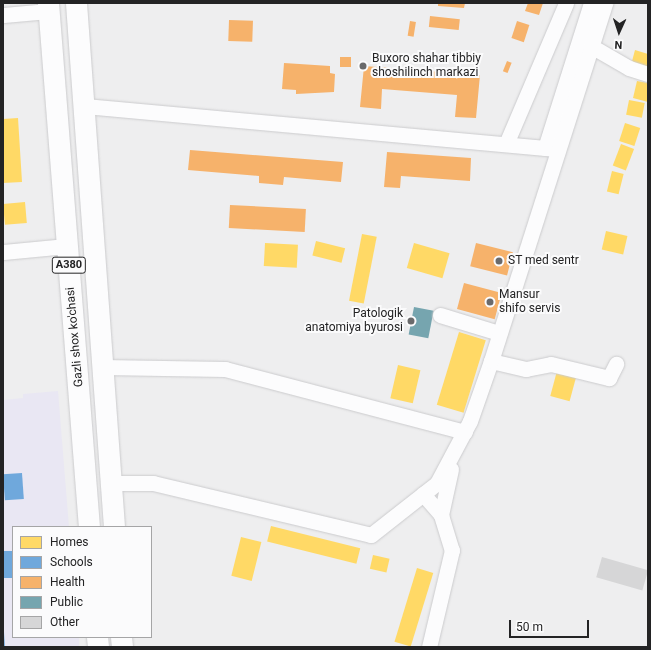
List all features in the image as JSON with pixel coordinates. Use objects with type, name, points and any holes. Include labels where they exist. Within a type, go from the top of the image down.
[{"type":"highway","name":"Gazli shox ko'chasi","points":[[76,3],[114,526]]},
{"type":"highway","name":"Gazli shox ko'chasi","points":[[48,7],[89,526]]},
{"type":"street","points":[[506,144],[566,3]]},
{"type":"street","points":[[111,484],[153,483],[371,535],[438,484],[455,454],[465,432],[491,361],[591,3]]},
{"type":"street","points":[[551,148],[591,46],[605,3]]},
{"type":"street","points":[[3,15],[48,7]]},
{"type":"street","points":[[591,46],[629,68],[648,74]]},
{"type":"street","points":[[84,106],[551,148]]},
{"type":"street","points":[[3,252],[67,246]]},
{"type":"street","points":[[440,315],[499,333]]},
{"type":"street","points":[[491,361],[526,369],[551,364],[609,378],[616,364]]},
{"type":"street","points":[[102,367],[225,369],[465,432]]},
{"type":"street","points":[[441,515],[455,454]]},
{"type":"street","points":[[423,494],[441,515],[452,550],[429,647]]},
{"type":"shaded area","points":[[58,391],[69,526],[12,526],[12,638],[79,638],[79,647],[3,647],[3,400],[23,398],[23,394]]},
{"type":"building: Homes","points":[[635,50],[648,54],[648,70],[631,65]]},
{"type":"building: Homes","points":[[637,81],[648,83],[648,102],[633,98]]},
{"type":"building: Homes","points":[[629,100],[645,103],[642,118],[626,115]]},
{"type":"building: Homes","points":[[18,118],[22,182],[3,183],[3,119]]},
{"type":"building: Homes","points":[[625,123],[640,128],[634,146],[619,141]]},
{"type":"building: Homes","points":[[621,144],[634,149],[626,170],[613,165]]},
{"type":"building: Homes","points":[[612,171],[624,174],[619,194],[607,191]]},
{"type":"building: Homes","points":[[25,202],[27,223],[5,225],[3,204]]},
{"type":"building: Homes","points":[[606,231],[627,236],[623,254],[602,250]]},
{"type":"building: Homes","points":[[362,234],[377,237],[364,304],[349,301]]},
{"type":"building: Homes","points":[[316,241],[345,248],[341,263],[312,256]]},
{"type":"building: Homes","points":[[265,243],[298,245],[297,268],[264,266]]},
{"type":"building: Homes","points":[[414,243],[450,253],[442,278],[407,268]]},
{"type":"building: Homes","points":[[459,332],[486,340],[464,413],[437,405]]},
{"type":"building: Homes","points":[[398,365],[420,370],[413,403],[390,398]]},
{"type":"building: Homes","points":[[557,371],[576,376],[570,401],[550,396]]},
{"type":"building: Homes","points":[[271,526],[360,548],[356,564],[267,542]]},
{"type":"building: Homes","points":[[241,537],[261,542],[252,581],[231,576]]},
{"type":"building: Homes","points":[[373,555],[390,559],[386,572],[370,569]]},
{"type":"building: Homes","points":[[417,568],[433,573],[411,647],[394,642]]},
{"type":"building: Schools","points":[[22,473],[24,499],[5,500],[3,474]]},
{"type":"building: Schools","points":[[3,551],[12,551],[12,578],[3,578]]},
{"type":"building: Schools","points":[[4,632],[5,647],[3,647]]},
{"type":"building: Health","points":[[438,3],[465,3],[464,8],[438,6]]},
{"type":"building: Health","points":[[528,3],[543,3],[539,15],[525,11]]},
{"type":"building: Health","points":[[430,16],[460,19],[459,30],[429,27]]},
{"type":"building: Health","points":[[229,20],[253,21],[252,42],[228,41]]},
{"type":"building: Health","points":[[410,21],[416,22],[414,37],[408,36]]},
{"type":"building: Health","points":[[517,21],[529,25],[524,42],[511,38]]},
{"type":"building: Health","points":[[340,57],[351,57],[351,67],[340,67]]},
{"type":"building: Health","points":[[507,61],[512,63],[508,73],[503,71]]},
{"type":"building: Health","points":[[284,63],[330,66],[330,73],[335,74],[334,92],[296,94],[296,90],[282,89]]},
{"type":"building: Health","points":[[364,66],[480,75],[476,118],[455,117],[457,95],[382,89],[381,109],[360,107]]},
{"type":"building: Health","points":[[190,150],[343,162],[341,182],[284,177],[283,185],[259,183],[259,176],[188,170]]},
{"type":"building: Health","points":[[387,152],[471,158],[470,181],[401,176],[400,188],[384,187]]},
{"type":"building: Health","points":[[230,205],[306,209],[305,232],[229,228]]},
{"type":"building: Health","points":[[476,243],[513,252],[507,275],[470,266]]},
{"type":"building: Health","points":[[464,283],[502,293],[495,319],[457,309]]},
{"type":"building: Public","points":[[414,307],[434,311],[428,338],[409,334]]},
{"type":"building: Other","points":[[602,557],[648,570],[642,590],[596,577]]},
{"type":"place","name":"Buxoro shahar tibbiy shoshilinch markazi","points":[[363,66]]},
{"type":"place","name":"ST med sentr","points":[[499,261]]},
{"type":"place","name":"Mansur shifo servis","points":[[490,302]]},
{"type":"place","name":"Patologik anatomiya byurosi","points":[[411,321]]}]
